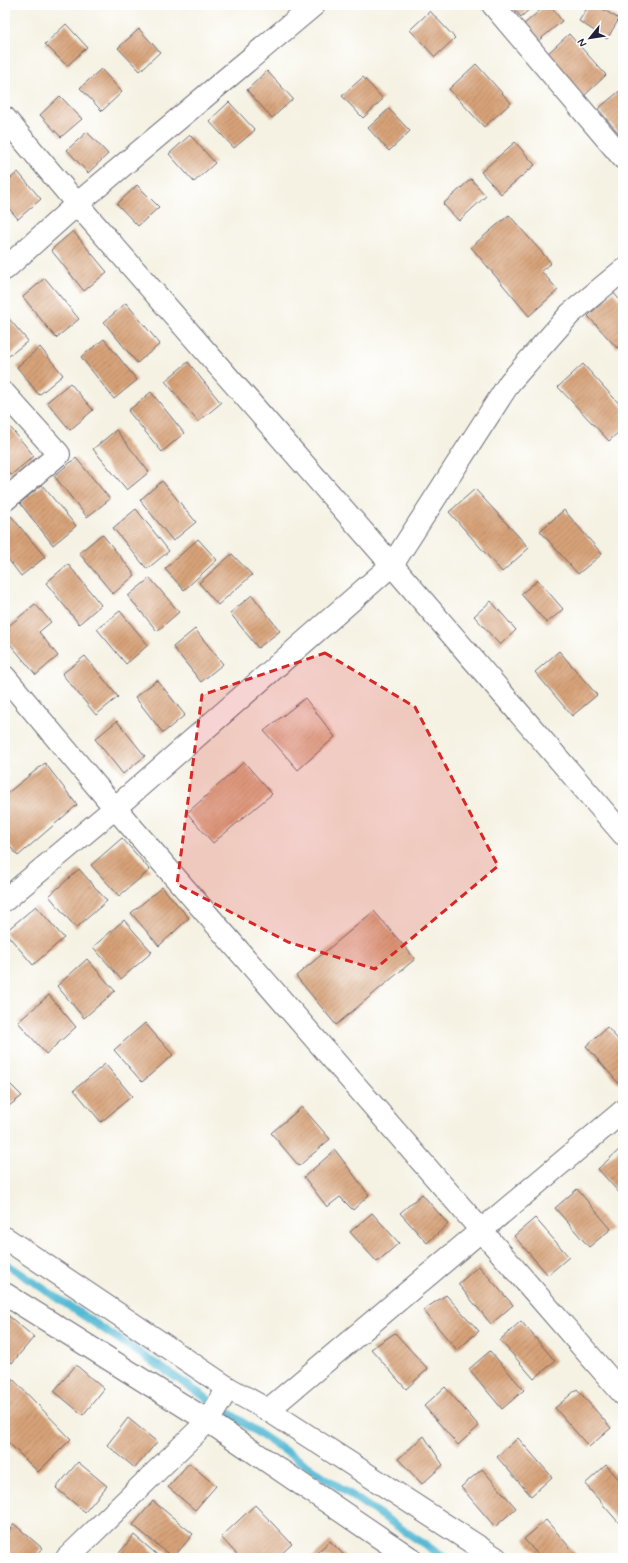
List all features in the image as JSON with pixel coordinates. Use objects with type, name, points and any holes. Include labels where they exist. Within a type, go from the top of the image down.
[{"type":"street","points":[[5,269],[78,204],[314,5]]},
{"type":"street","points":[[493,5],[623,158]]},
{"type":"street","points":[[5,118],[623,834]]},
{"type":"street","points":[[5,900],[115,808],[392,565],[510,382],[570,314],[623,270]]},
{"type":"street","points":[[5,394],[59,454],[5,500]]},
{"type":"street","points":[[5,677],[115,808],[623,1394]]},
{"type":"street","points":[[268,1410],[623,1111]]},
{"type":"street","points":[[5,1238],[228,1388],[268,1410],[496,1558]]},
{"type":"street","points":[[5,1294],[208,1422],[410,1558]]},
{"type":"street","points":[[67,1558],[208,1422],[228,1388]]},
{"type":"highlighted area","points":[[325,653],[415,707],[498,866],[375,969],[288,942],[177,884],[202,695]]},
{"type":"building","points":[[510,5],[534,5],[521,17]]},
{"type":"building","points":[[546,5],[550,5],[562,21],[537,42],[523,25]]},
{"type":"building","points":[[589,5],[596,5],[619,19],[607,39],[579,21]]},
{"type":"building","points":[[430,11],[455,38],[435,57],[410,30]]},
{"type":"building","points":[[66,24],[87,47],[67,66],[45,44]]},
{"type":"building","points":[[139,29],[160,52],[140,71],[118,48]]},
{"type":"building","points":[[569,34],[606,75],[583,97],[545,56]]},
{"type":"building","points":[[476,64],[511,103],[484,127],[449,89]]},
{"type":"building","points":[[101,69],[122,92],[102,111],[80,88]]},
{"type":"building","points":[[267,71],[293,99],[272,118],[247,90]]},
{"type":"building","points":[[363,77],[383,99],[363,118],[342,96]]},
{"type":"building","points":[[623,88],[623,135],[621,136],[598,109]]},
{"type":"building","points":[[60,96],[82,119],[61,137],[40,115]]},
{"type":"building","points":[[229,102],[255,130],[234,148],[209,121]]},
{"type":"building","points":[[389,109],[410,131],[389,151],[368,128]]},
{"type":"building","points":[[87,132],[108,154],[88,173],[67,150]]},
{"type":"building","points":[[190,135],[215,163],[194,182],[169,154]]},
{"type":"building","points":[[515,142],[535,165],[501,194],[481,172]]},
{"type":"building","points":[[18,172],[41,199],[18,219],[5,204],[5,183]]},
{"type":"building","points":[[471,179],[486,196],[459,221],[443,204]]},
{"type":"building","points":[[137,185],[159,207],[138,226],[117,204]]},
{"type":"building","points":[[509,215],[551,263],[541,271],[558,290],[529,316],[471,247]]},
{"type":"building","points":[[73,231],[107,272],[84,291],[51,250]]},
{"type":"building","points":[[45,278],[79,319],[56,338],[23,297]]},
{"type":"building","points":[[613,292],[623,304],[623,342],[617,348],[588,316]]},
{"type":"building","points":[[126,303],[160,344],[137,363],[104,322]]},
{"type":"building","points":[[5,314],[28,341],[5,359]]},
{"type":"building","points":[[104,339],[137,380],[114,399],[81,357]]},
{"type":"building","points":[[40,347],[63,375],[39,395],[17,367]]},
{"type":"building","points":[[188,362],[221,403],[198,422],[165,381]]},
{"type":"building","points":[[583,364],[623,408],[623,428],[609,441],[558,387]]},
{"type":"building","points":[[70,383],[93,410],[70,430],[47,402]]},
{"type":"building","points":[[151,392],[184,433],[162,452],[128,411]]},
{"type":"building","points":[[5,421],[34,456],[11,475],[5,468]]},
{"type":"building","points":[[116,430],[149,472],[127,490],[93,449]]},
{"type":"building","points":[[76,458],[110,499],[87,517],[54,476]]},
{"type":"building","points":[[162,481],[196,522],[173,541],[140,500]]},
{"type":"building","points":[[42,485],[76,526],[53,545],[20,503]]},
{"type":"building","points":[[475,489],[529,548],[502,572],[449,512]]},
{"type":"building","points":[[136,509],[169,551],[147,569],[113,528]]},
{"type":"building","points":[[564,510],[602,554],[578,574],[540,531]]},
{"type":"building","points":[[11,516],[45,557],[21,576],[5,555],[5,521]]},
{"type":"building","points":[[102,534],[135,575],[113,594],[79,553]]},
{"type":"building","points":[[198,539],[217,560],[184,590],[165,569]]},
{"type":"building","points":[[232,554],[252,575],[218,605],[199,583]]},
{"type":"building","points":[[68,564],[101,605],[79,624],[46,583]]},
{"type":"building","points":[[150,578],[179,612],[157,631],[128,596]]},
{"type":"building","points":[[538,580],[563,609],[547,623],[521,594]]},
{"type":"building","points":[[252,595],[280,631],[258,648],[230,613]]},
{"type":"building","points":[[491,601],[516,630],[500,645],[474,616]]},
{"type":"building","points":[[35,604],[51,622],[39,632],[58,656],[36,675],[5,638],[5,629]]},
{"type":"building","points":[[120,611],[148,645],[126,664],[97,629]]},
{"type":"building","points":[[195,629],[223,664],[201,682],[173,647]]},
{"type":"building","points":[[559,651],[597,695],[572,716],[535,672]]},
{"type":"building","points":[[85,656],[118,697],[96,715],[62,674]]},
{"type":"building","points":[[157,680],[185,715],[163,733],[135,697]]},
{"type":"building","points":[[305,698],[335,737],[298,770],[264,731]]},
{"type":"building","points":[[117,721],[145,756],[123,774],[95,739]]},
{"type":"building","points":[[244,762],[272,794],[213,843],[187,813]]},
{"type":"building","points":[[45,763],[77,805],[18,856],[5,841],[5,795]]},
{"type":"building","points":[[122,838],[150,870],[119,896],[91,865]]},
{"type":"building","points":[[79,869],[107,901],[76,928],[49,896]]},
{"type":"building","points":[[162,887],[189,918],[159,946],[131,913]]},
{"type":"building","points":[[36,906],[64,938],[33,965],[5,932]]},
{"type":"building","points":[[374,911],[415,959],[336,1025],[296,976]]},
{"type":"building","points":[[124,920],[152,952],[121,979],[93,947]]},
{"type":"building","points":[[87,959],[115,991],[84,1018],[57,986]]},
{"type":"building","points":[[49,995],[76,1027],[46,1054],[18,1022]]},
{"type":"building","points":[[145,1023],[173,1055],[142,1082],[114,1050]]},
{"type":"building","points":[[607,1027],[623,1045],[623,1082],[620,1085],[586,1046]]},
{"type":"building","points":[[105,1064],[132,1096],[101,1122],[74,1090]]},
{"type":"building","points":[[5,1079],[22,1096],[5,1109]]},
{"type":"building","points":[[302,1107],[330,1139],[299,1166],[271,1133]]},
{"type":"building","points":[[335,1150],[369,1195],[353,1210],[340,1197],[327,1207],[304,1177]]},
{"type":"building","points":[[619,1150],[623,1154],[623,1197],[598,1169]]},
{"type":"building","points":[[577,1189],[611,1229],[589,1247],[555,1208]]},
{"type":"building","points":[[422,1194],[448,1224],[427,1243],[400,1213]]},
{"type":"building","points":[[372,1213],[399,1243],[377,1262],[350,1232]]},
{"type":"building","points":[[535,1218],[569,1257],[548,1275],[514,1236]]},
{"type":"building","points":[[479,1266],[513,1305],[491,1324],[458,1284]]},
{"type":"building","points":[[446,1295],[479,1331],[457,1350],[423,1310]]},
{"type":"building","points":[[5,1313],[34,1337],[12,1363],[5,1357]]},
{"type":"building","points":[[521,1321],[555,1361],[534,1379],[500,1340]]},
{"type":"building","points":[[395,1333],[428,1369],[406,1389],[371,1349]]},
{"type":"building","points":[[490,1351],[524,1390],[502,1409],[469,1369]]},
{"type":"building","points":[[76,1365],[104,1389],[83,1415],[54,1391]]},
{"type":"building","points":[[5,1371],[71,1439],[38,1472],[5,1439]]},
{"type":"building","points":[[445,1387],[479,1426],[458,1445],[424,1406]]},
{"type":"building","points":[[577,1389],[611,1428],[589,1447],[555,1408]]},
{"type":"building","points":[[128,1418],[157,1442],[135,1468],[107,1445]]},
{"type":"building","points":[[424,1436],[443,1465],[422,1484],[398,1459]]},
{"type":"building","points":[[518,1438],[552,1477],[531,1496],[497,1457]]},
{"type":"building","points":[[78,1462],[107,1486],[85,1512],[56,1488]]},
{"type":"building","points":[[189,1463],[216,1486],[195,1510],[168,1487]]},
{"type":"building","points":[[606,1465],[623,1484],[623,1519],[619,1523],[585,1484]]},
{"type":"building","points":[[482,1469],[516,1508],[495,1527],[461,1487]]},
{"type":"building","points":[[153,1501],[193,1534],[173,1558],[133,1525]]},
{"type":"building","points":[[255,1505],[292,1544],[277,1558],[240,1558],[221,1537]]},
{"type":"building","points":[[546,1520],[579,1558],[541,1558],[524,1539]]},
{"type":"building","points":[[14,1524],[42,1548],[34,1558],[5,1558],[5,1535]]},
{"type":"building","points":[[134,1535],[161,1558],[115,1558]]},
{"type":"building","points":[[330,1541],[347,1558],[311,1558]]},
{"type":"waterway","points":[[5,1263],[445,1558]]}]
